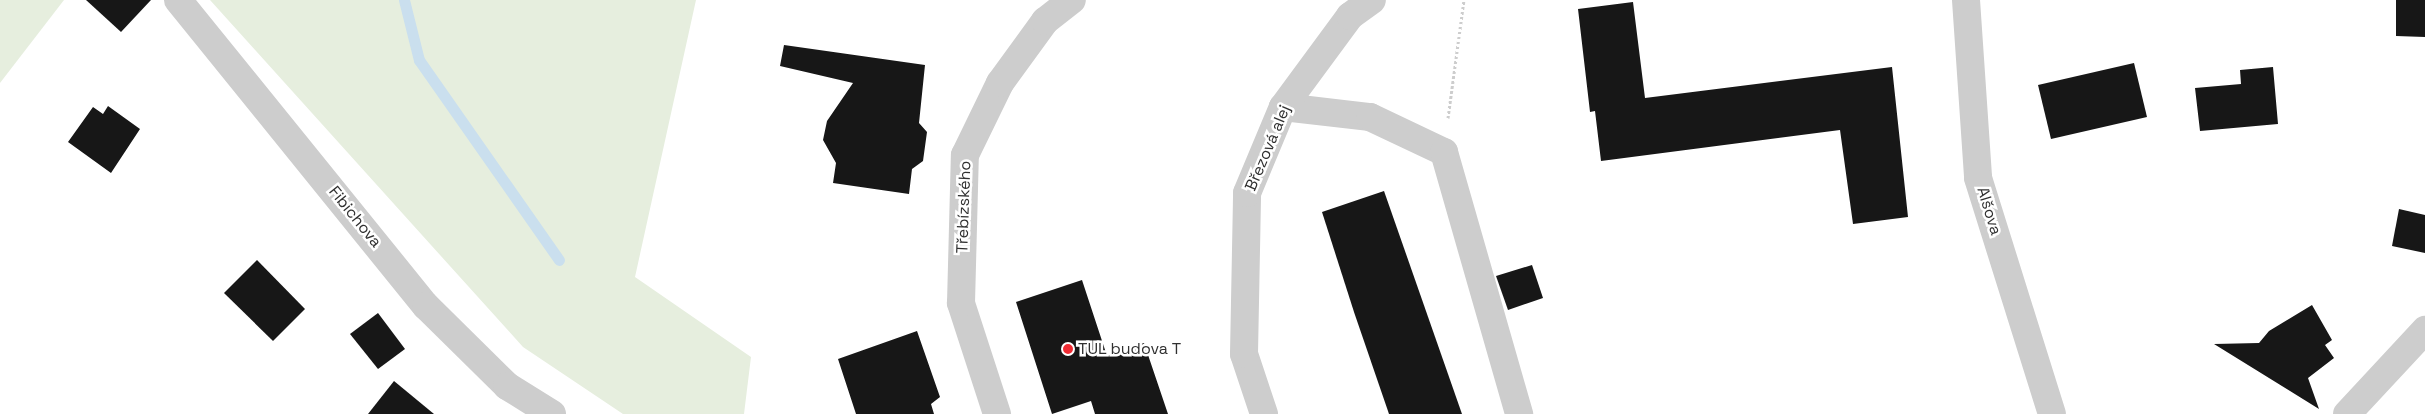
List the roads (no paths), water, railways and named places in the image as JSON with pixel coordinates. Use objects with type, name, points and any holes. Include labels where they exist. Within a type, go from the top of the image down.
[{"type":"street","name":"Fibichova","points":[[178,0],[426,306],[507,386],[552,414]]},
{"type":"street","name":"Třebízského","points":[[997,414],[961,303],[965,156],[1000,83],[1045,21],[1072,0]]},
{"type":"street","name":"Březová alej","points":[[1264,414],[1244,354],[1247,193],[1283,107],[1350,16],[1372,0]]},
{"type":"street","name":"Alšova","points":[[1966,0],[1978,178],[2052,414]]},
{"type":"street","points":[[1283,107],[1370,117],[1444,152],[1519,414]]},
{"type":"street","points":[[2347,414],[2425,330]]},
{"type":"waterway","points":[[404,0],[419,60],[559,260]]},
{"type":"place","name":"TUL budova T","points":[[1068,349]]}]
